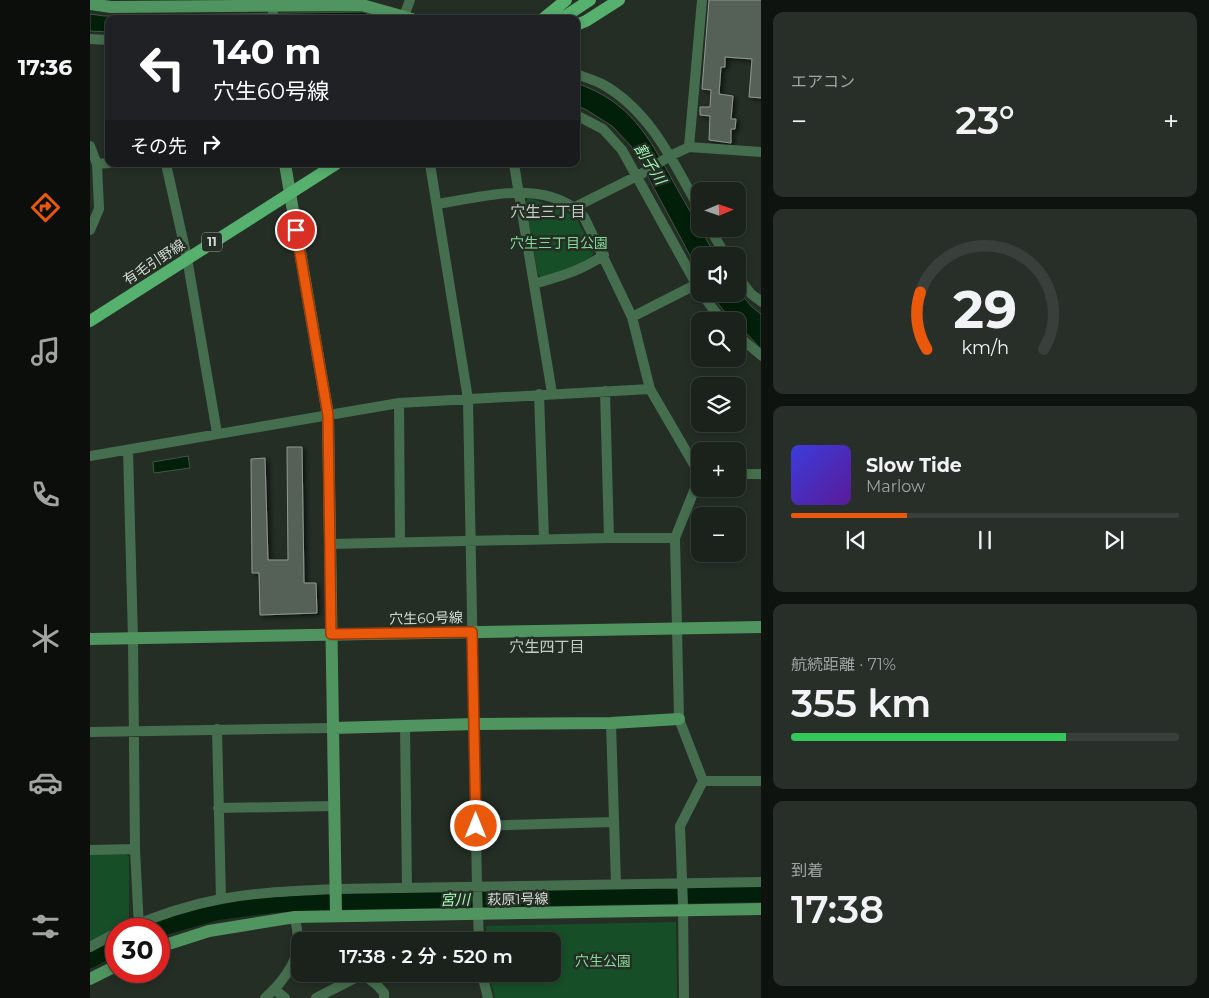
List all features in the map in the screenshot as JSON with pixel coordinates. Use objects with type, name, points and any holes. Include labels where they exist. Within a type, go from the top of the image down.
[{"type":"main road","points":[[548,15],[566,0]]},
{"type":"main road","points":[[567,15],[590,0]]},
{"type":"main road","points":[[580,23],[619,0]]},
{"type":"main road","name":"有毛引野線","points":[[90,321],[331,167]]},
{"type":"street","points":[[408,15],[410,0]]},
{"type":"street","points":[[689,147],[702,0]]},
{"type":"street","points":[[90,4],[111,7],[159,3],[273,9],[362,5],[397,15]]},
{"type":"street","points":[[90,39],[105,40]]},
{"type":"street","points":[[580,76],[601,84],[628,103],[654,130],[667,158],[691,196]]},
{"type":"street","points":[[580,118],[603,130],[622,150],[638,175],[691,275]]},
{"type":"street","points":[[90,146],[97,164],[99,208],[90,230]]},
{"type":"street","points":[[575,207],[689,147],[761,152]]},
{"type":"street","points":[[97,164],[105,163]]},
{"type":"street","points":[[167,167],[187,258],[217,433]]},
{"type":"street","points":[[286,167],[328,415],[336,914]]},
{"type":"street","points":[[431,167],[468,399],[479,932]]},
{"type":"street","points":[[515,167],[552,393]]},
{"type":"street","points":[[437,204],[519,192],[533,193],[575,207],[584,217],[604,255],[632,317],[650,389],[691,460]]},
{"type":"street","points":[[534,284],[588,266],[604,255]]},
{"type":"street","points":[[746,287],[761,301]]},
{"type":"street","points":[[632,317],[691,293]]},
{"type":"street","points":[[746,343],[761,355]]},
{"type":"street","points":[[90,456],[399,403],[650,389]]},
{"type":"street","points":[[605,391],[609,538]]},
{"type":"street","points":[[540,394],[544,539]]},
{"type":"street","points":[[399,403],[400,542]]},
{"type":"street","points":[[128,450],[133,639],[135,850],[139,918]]},
{"type":"street","points":[[746,474],[761,474]]},
{"type":"street","points":[[684,998],[680,826],[703,781],[679,719],[675,538],[691,497]]},
{"type":"street","points":[[330,544],[471,540],[675,538]]},
{"type":"street","name":"穴生60号線","points":[[90,639],[761,627]]},
{"type":"street","points":[[90,732],[611,723],[679,719]]},
{"type":"street","points":[[611,723],[616,884]]},
{"type":"street","points":[[405,726],[407,888]]},
{"type":"street","points":[[217,729],[221,899]]},
{"type":"street","points":[[703,781],[761,781]]},
{"type":"street","points":[[218,808],[334,806]]},
{"type":"street","points":[[476,826],[614,822]]},
{"type":"street","points":[[90,850],[135,850]]},
{"type":"street","points":[[156,918],[166,913],[221,899],[277,892],[407,888],[477,890],[616,884],[682,886],[761,882]]},
{"type":"street","name":"萩原1号線","points":[[170,943],[209,931],[296,917],[336,914],[683,908],[761,909]]},
{"type":"street","points":[[265,998],[275,990],[296,958],[298,944],[296,917]]},
{"type":"street","points":[[90,947],[105,939]]},
{"type":"street","points":[[90,979],[105,972]]},
{"type":"street","points":[[316,998],[358,977],[367,977],[384,993],[384,998]]},
{"type":"street","points":[[484,982],[488,998]]},
{"type":"street","points":[[275,990],[285,998]]},
{"type":"green space","name":"穴生三丁目公園","points":[[528,198],[557,207],[576,218],[594,251],[591,257],[572,269],[542,278],[538,274],[525,202]]},
{"type":"green space","points":[[125,853],[129,857],[129,918],[105,918],[105,934],[90,942],[90,854]]},
{"type":"green space","name":"穴生公園","points":[[676,922],[677,998],[495,998],[491,982],[561,982],[561,932],[486,932],[486,926]]},
{"type":"water","points":[[363,12],[374,15],[169,15]]},
{"type":"water","points":[[90,14],[104,16],[105,32],[90,31]]},
{"type":"water","name":"割子川","points":[[580,85],[611,100],[636,122],[655,150],[691,213],[691,238],[706,238],[711,247],[691,247],[691,257],[632,147],[612,126],[580,107]]},
{"type":"water","points":[[746,300],[761,314],[761,349],[746,333],[746,312],[725,312],[717,302],[746,302]]},
{"type":"water","points":[[188,456],[190,468],[154,473],[153,462]]},
{"type":"building","points":[[709,0],[761,0],[761,98],[749,97],[752,59],[725,57],[725,67],[721,67],[719,94],[733,96],[731,119],[736,119],[735,129],[731,129],[731,143],[709,140],[710,116],[700,115],[700,107],[710,107],[711,90],[702,89]]},
{"type":"building","points":[[287,447],[302,447],[304,583],[316,583],[317,613],[260,615],[259,573],[252,573],[251,459],[265,458],[268,560],[288,560]]},
{"type":"waterway","name":"宮川","points":[[170,924],[217,911],[270,904],[325,901],[760,893]]},
{"type":"waterway","name":"宮川","points":[[90,959],[105,951]]},
{"type":"district","name":"穴生三丁目","points":[[548,212]]},
{"type":"district","name":"穴生四丁目","points":[[547,647]]},
{"type":"route","points":[[296,230],[328,415],[331,634],[472,632],[476,826]]}]
